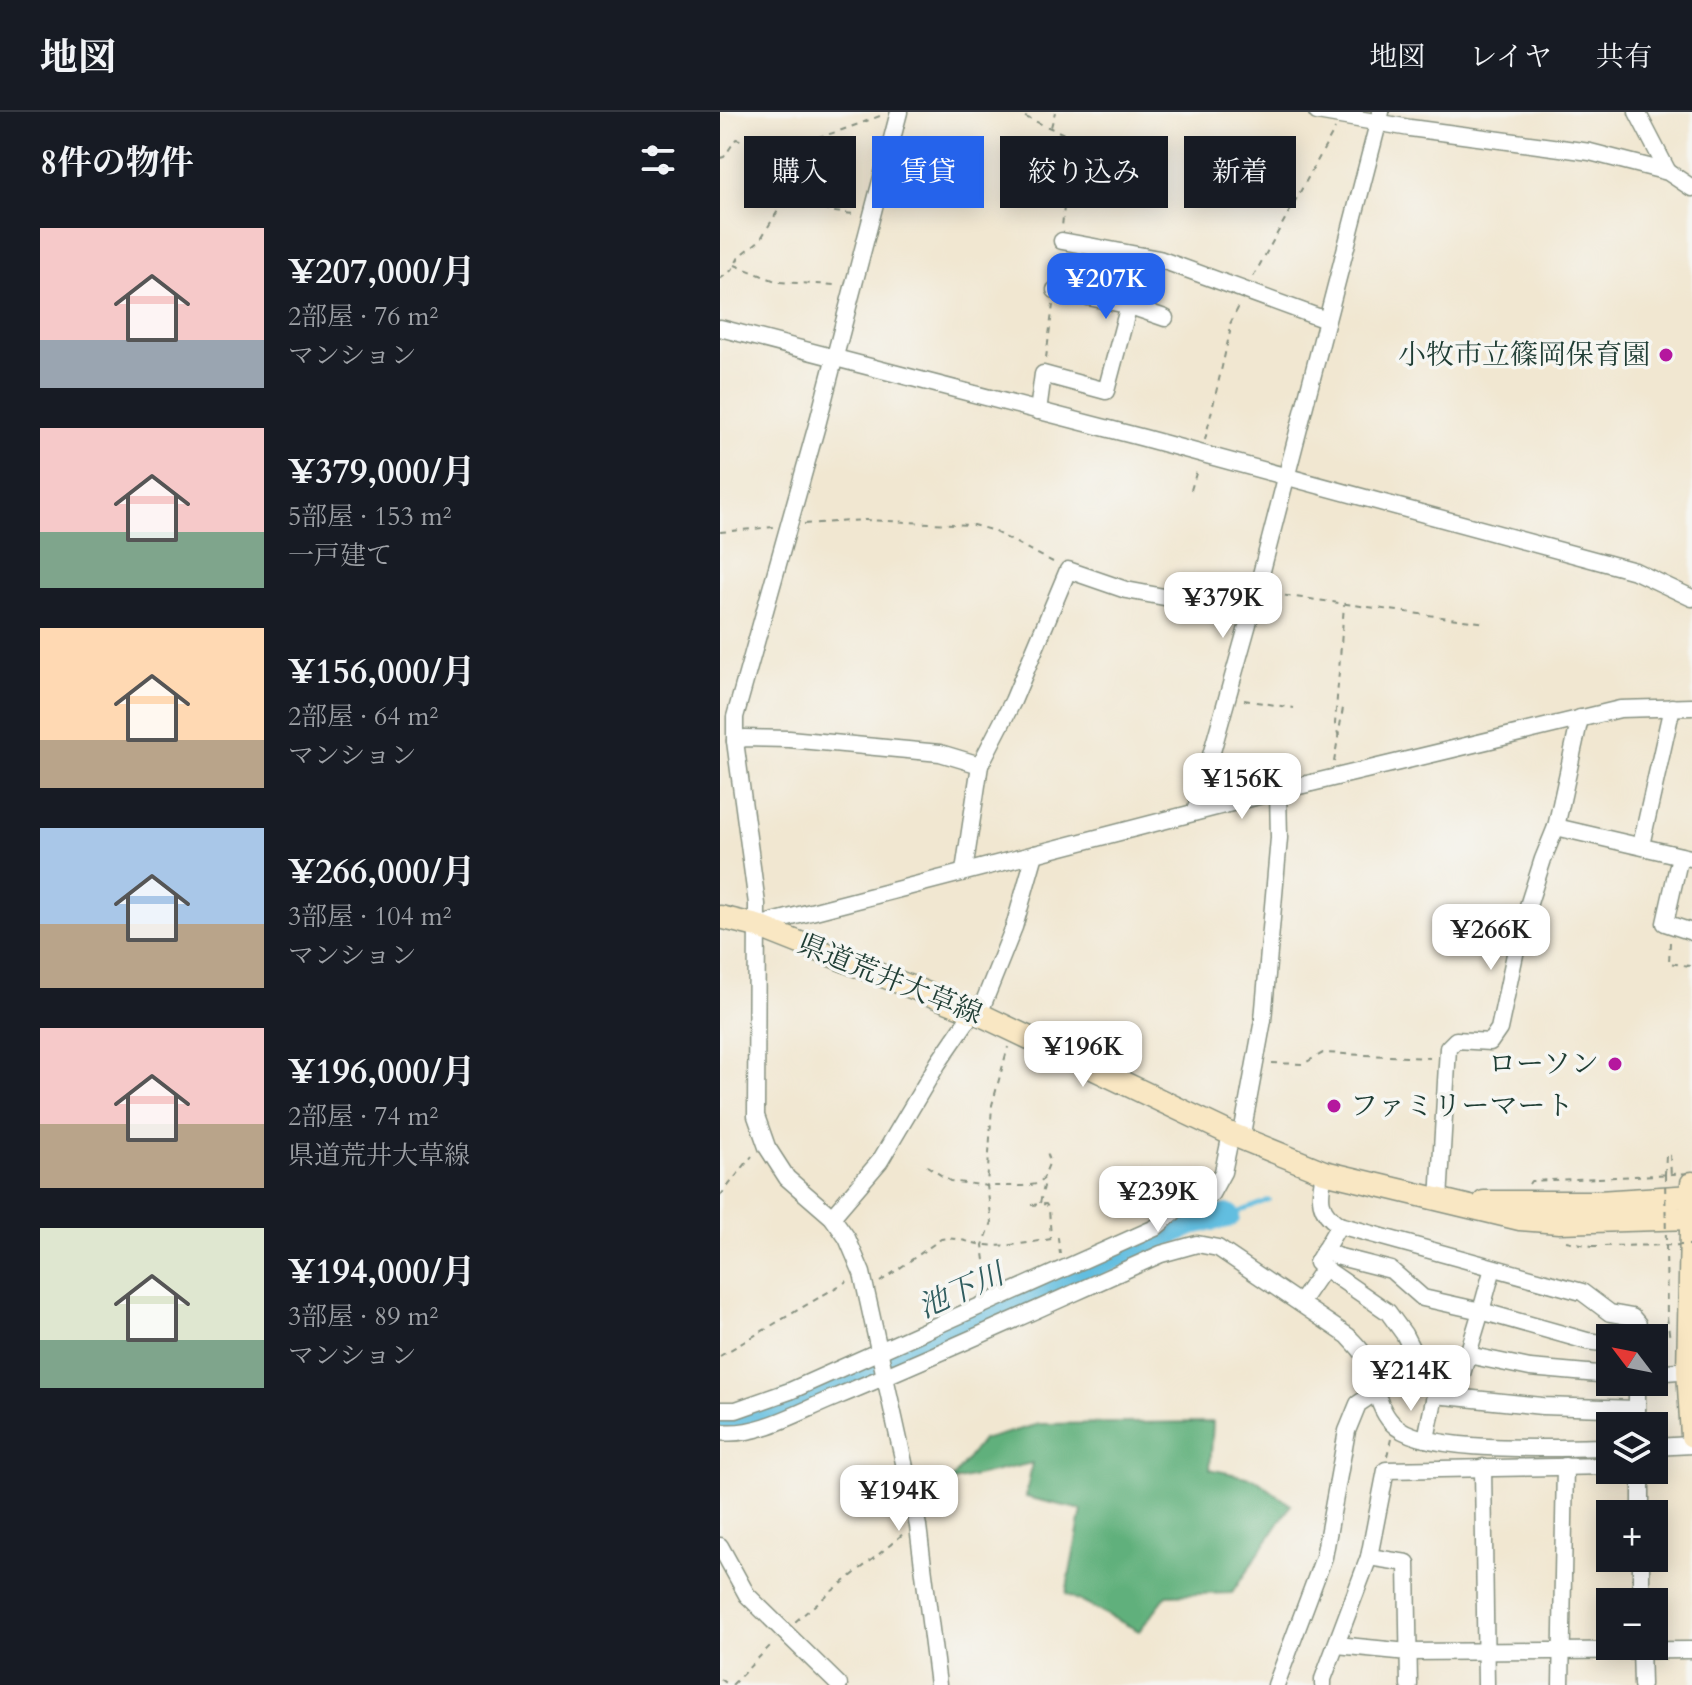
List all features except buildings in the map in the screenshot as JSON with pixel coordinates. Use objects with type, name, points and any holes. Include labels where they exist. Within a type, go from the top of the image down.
[{"type":"main road","name":"県道荒井大草線","points":[[720,917],[757,926],[976,1013],[1236,1136],[1324,1172],[1520,1219],[1559,1222],[1692,1218]]},
{"type":"main road","points":[[1681,1182],[1692,1196],[1688,1371],[1692,1436]]},
{"type":"main road","name":"県道荒井大草線","points":[[1449,1202],[1599,1202],[1692,1196]]},
{"type":"street","points":[[899,112],[817,425],[735,717],[735,741],[754,878],[757,926],[756,1116],[767,1147],[787,1178],[832,1217],[847,1238],[863,1280],[917,1522],[938,1685]]},
{"type":"street","points":[[1317,112],[1380,117],[1590,152],[1668,172],[1692,188]]},
{"type":"street","points":[[1637,112],[1668,172]]},
{"type":"street","points":[[1195,812],[1251,613],[1380,117]]},
{"type":"street","points":[[1062,241],[1159,259],[1326,320]]},
{"type":"street","points":[[1038,411],[1043,374],[1106,391],[1142,256]]},
{"type":"street","points":[[1055,290],[1127,305],[1165,318]]},
{"type":"street","points":[[720,328],[1635,571],[1692,598]]},
{"type":"street","points":[[964,871],[980,765],[1013,701],[1068,570],[1126,590],[1251,613]]},
{"type":"street","points":[[1641,845],[1672,707]]},
{"type":"street","points":[[757,926],[1278,791],[1580,718],[1620,709],[1692,707]]},
{"type":"street","points":[[1449,1202],[1448,1048],[1456,1040],[1490,1042],[1499,1029],[1520,931],[1556,827],[1580,718]]},
{"type":"street","points":[[735,741],[745,738],[789,739],[940,753],[980,765]]},
{"type":"street","points":[[720,1410],[752,1405],[990,1302],[1155,1228],[1175,1211],[1211,1194],[1236,1136],[1264,1005],[1279,838],[1278,791]]},
{"type":"street","points":[[1556,827],[1685,857],[1665,923],[1681,929]]},
{"type":"street","points":[[832,1217],[880,1161],[938,1063],[976,1013],[1014,927],[1035,854]]},
{"type":"street","points":[[1324,1172],[1321,1203],[1327,1217],[1339,1225],[1582,1292],[1610,1313],[1632,1317],[1638,1324]]},
{"type":"street","points":[[1339,1225],[1317,1263],[1388,1312],[1440,1396]]},
{"type":"street","points":[[720,1432],[732,1434],[758,1429],[885,1377],[1161,1254],[1208,1244],[1348,1336],[1364,1354],[1376,1392],[1391,1423],[1408,1435],[1482,1447],[1596,1447]]},
{"type":"street","points":[[1324,1250],[1391,1270],[1423,1298],[1596,1342]]},
{"type":"street","points":[[1300,1303],[1324,1268]]},
{"type":"street","points":[[1426,1439],[1440,1396],[1461,1377],[1493,1268]]},
{"type":"street","points":[[1468,1355],[1530,1368],[1596,1374]]},
{"type":"street","points":[[1668,1372],[1678,1371]]},
{"type":"street","points":[[1276,1685],[1324,1557],[1347,1431],[1358,1404],[1376,1392]]},
{"type":"street","points":[[1440,1396],[1596,1413]]},
{"type":"street","points":[[1668,1446],[1692,1445]]},
{"type":"street","points":[[1561,1685],[1565,1466]]},
{"type":"street","points":[[1323,1685],[1369,1557],[1386,1470],[1596,1466]]},
{"type":"street","points":[[1483,1467],[1486,1685]]},
{"type":"street","points":[[720,1546],[747,1595],[839,1685]]},
{"type":"street","points":[[1369,1557],[1407,1563],[1409,1685]]},
{"type":"street","points":[[1337,1645],[1408,1652],[1596,1649]]},
{"type":"street","points":[[1668,1649],[1692,1650]]},
{"type":"street","points":[[1641,1660],[1642,1685]]},
{"type":"path","points":[[827,136],[891,112]]},
{"type":"path","points":[[1051,128],[1055,112]]},
{"type":"path","points":[[720,158],[724,157],[736,139],[744,141]]},
{"type":"path","points":[[720,279],[739,257],[760,240],[780,208]]},
{"type":"path","points":[[818,208],[872,216]]},
{"type":"path","points":[[735,265],[778,282],[853,286]]},
{"type":"path","points":[[720,532],[865,520],[973,525],[991,530],[1068,570]]},
{"type":"path","points":[[1256,592],[1486,623]]},
{"type":"path","points":[[1339,737],[1335,724],[1344,604]]},
{"type":"path","points":[[1227,697],[1294,708]]},
{"type":"path","points":[[1331,778],[1343,708]]},
{"type":"path","points":[[1681,929],[1669,963],[1690,966]]},
{"type":"path","points":[[990,1302],[983,1245],[992,1222],[987,1186],[992,1105],[1014,1031]]},
{"type":"path","points":[[1253,1062],[1303,1064],[1323,1053],[1448,1058]]},
{"type":"path","points":[[720,1196],[753,1155],[767,1147]]},
{"type":"path","points":[[927,1166],[950,1181],[987,1186],[1023,1186],[1037,1184],[1043,1179],[1050,1161],[1047,1152]]},
{"type":"path","points":[[1667,1317],[1666,1155],[1670,1154],[1670,1168],[1681,1182]]},
{"type":"path","points":[[1525,1188],[1531,1181],[1692,1173]]},
{"type":"path","points":[[1040,1204],[1043,1179]]},
{"type":"path","points":[[1031,1205],[1046,1204],[1049,1209],[1051,1239]]},
{"type":"path","points":[[720,1356],[863,1280],[878,1284],[948,1237],[1004,1246],[1058,1238],[1062,1269]]},
{"type":"path","points":[[1592,1246],[1692,1245]]},
{"type":"path","points":[[1386,1470],[1392,1434]]},
{"type":"path","points":[[828,1593],[872,1561],[917,1522]]},
{"type":"path","points":[[720,1679],[728,1685]]},
{"type":"green space","points":[[1213,1422],[1210,1469],[1255,1479],[1291,1505],[1232,1593],[1167,1595],[1139,1631],[1066,1594],[1082,1510],[1026,1497],[1032,1463],[950,1482],[982,1440],[1039,1424]]},
{"type":"waterway","points":[[1228,1216],[1269,1200]]},
{"type":"waterway","name":"池下川","points":[[720,1423],[754,1418],[1196,1222],[1228,1216]]},
{"type":"place","name":"小牧市立篠岡保育園","points":[[1666,355]]},
{"type":"place","name":"ローソン","points":[[1615,1064]]},
{"type":"place","name":"ファミリーマート","points":[[1334,1106]]}]
